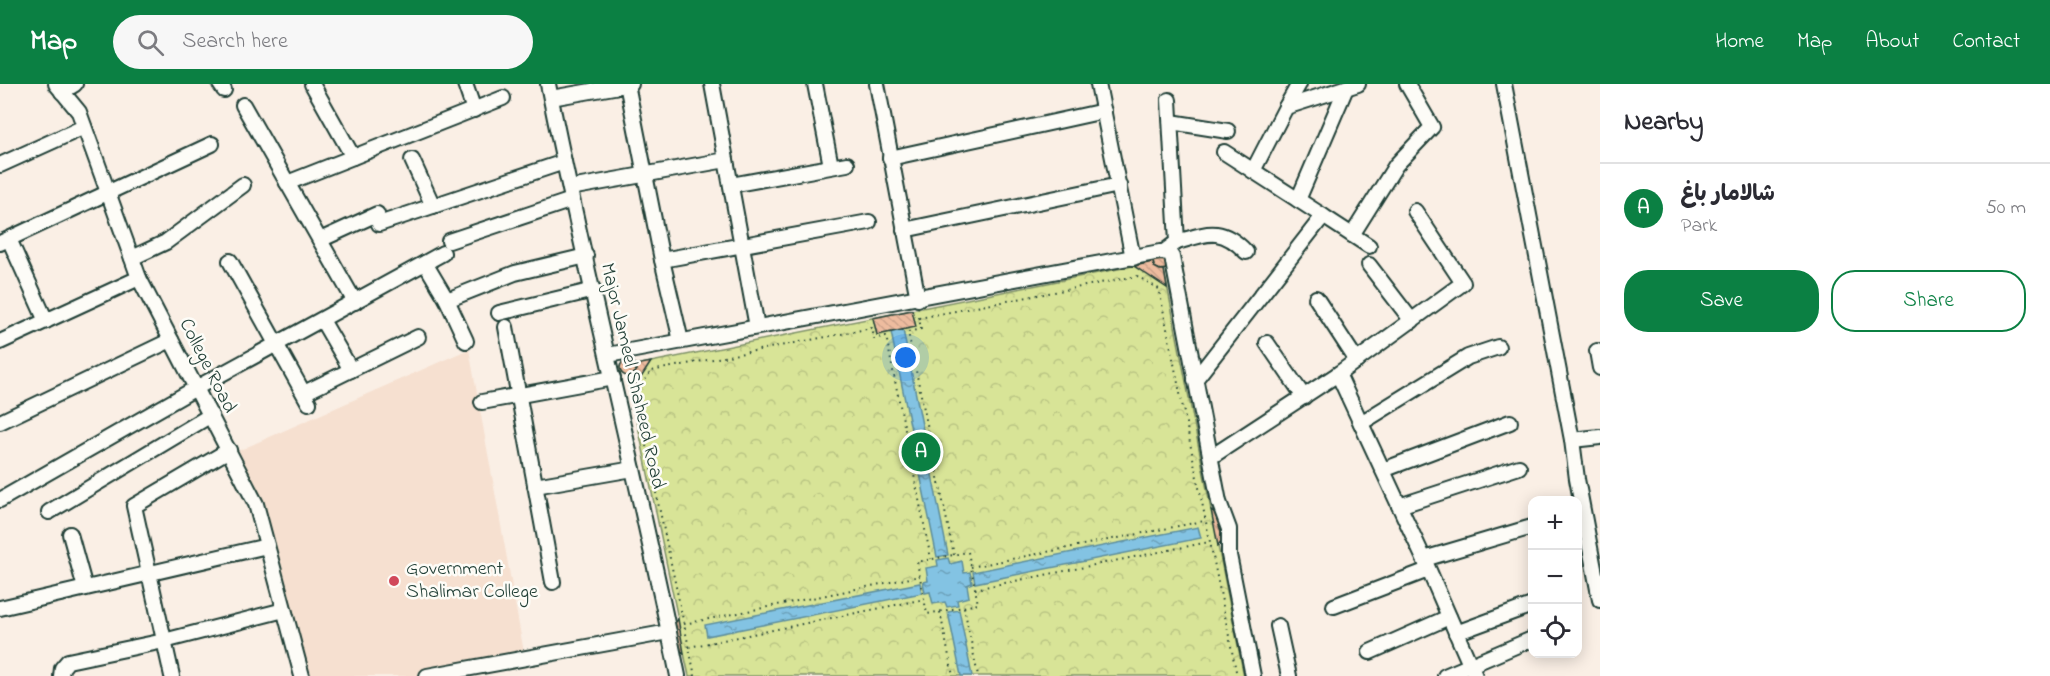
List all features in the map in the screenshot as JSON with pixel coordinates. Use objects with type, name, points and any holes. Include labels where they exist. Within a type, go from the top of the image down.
[{"type":"street","points":[[59,88],[75,84]]},
{"type":"street","points":[[312,84],[353,158]]},
{"type":"street","points":[[465,84],[474,110]]},
{"type":"street","points":[[550,91],[628,84],[662,260],[681,341]]},
{"type":"street","points":[[712,84],[757,327]]},
{"type":"street","points":[[815,84],[831,166]]},
{"type":"street","points":[[877,84],[918,299]]},
{"type":"street","points":[[1098,84],[1133,258]]},
{"type":"street","points":[[1252,171],[1299,84]]},
{"type":"street","points":[[1352,235],[1396,165],[1432,127],[1407,84]]},
{"type":"street","points":[[1504,84],[1600,600]]},
{"type":"street","points":[[1286,107],[1352,86]]},
{"type":"street","points":[[1298,200],[1352,86]]},
{"type":"street","name":"College Road","points":[[59,88],[79,112],[139,278],[256,504],[302,676]]},
{"type":"street","name":"Major Jameel Shaheed Road","points":[[550,91],[678,676]]},
{"type":"street","points":[[287,183],[503,98]]},
{"type":"street","points":[[1169,100],[1178,242]]},
{"type":"street","points":[[243,105],[355,302]]},
{"type":"street","points":[[890,158],[1104,111]]},
{"type":"street","points":[[1171,122],[1228,131]]},
{"type":"street","points":[[0,165],[84,127]]},
{"type":"street","points":[[46,321],[4,241],[212,144]]},
{"type":"street","points":[[1224,152],[1369,246]]},
{"type":"street","points":[[412,160],[432,206]]},
{"type":"street","points":[[0,500],[196,388],[425,263],[446,247],[571,194],[645,175],[726,160]]},
{"type":"street","points":[[320,240],[378,219],[432,206],[564,162]]},
{"type":"street","points":[[731,185],[847,164]]},
{"type":"street","points":[[132,258],[166,242],[243,185]]},
{"type":"street","points":[[904,230],[1119,185]]},
{"type":"street","points":[[1211,457],[1357,361],[1463,283],[1415,211]]},
{"type":"street","points":[[1195,380],[1323,216]]},
{"type":"street","points":[[662,260],[869,222]]},
{"type":"street","points":[[608,355],[1133,258],[1165,251],[1178,242],[1209,233],[1217,233],[1234,240],[1246,252]]},
{"type":"street","points":[[1165,251],[1172,257],[1220,502],[1228,529],[1229,555],[1253,676]]},
{"type":"street","points":[[447,300],[515,273],[586,256]]},
{"type":"street","points":[[230,261],[307,398],[351,370],[418,337]]},
{"type":"street","points":[[425,263],[447,300],[466,341]]},
{"type":"street","points":[[1369,265],[1412,321]]},
{"type":"street","points":[[0,342],[139,278]]},
{"type":"street","points":[[500,313],[594,290]]},
{"type":"street","points":[[1316,298],[1357,361]]},
{"type":"street","points":[[322,320],[351,370]]},
{"type":"street","points":[[506,327],[553,582]]},
{"type":"street","points":[[0,422],[171,340]]},
{"type":"street","points":[[1267,344],[1304,396]]},
{"type":"street","points":[[1361,423],[1468,357],[1498,347]]},
{"type":"street","points":[[1597,351],[1600,368]]},
{"type":"street","points":[[1338,374],[1473,671]]},
{"type":"street","points":[[482,402],[613,378]]},
{"type":"street","points":[[49,512],[211,415]]},
{"type":"street","points":[[1383,470],[1510,422]]},
{"type":"street","points":[[1572,440],[1600,437]]},
{"type":"street","points":[[172,676],[134,506],[229,450]]},
{"type":"street","points":[[1399,506],[1519,467]]},
{"type":"street","points":[[535,486],[633,469]]},
{"type":"street","points":[[1334,606],[1426,564],[1528,528]]},
{"type":"street","points":[[70,534],[85,588]]},
{"type":"street","points":[[0,608],[267,546]]},
{"type":"street","points":[[1456,633],[1528,607]]},
{"type":"street","points":[[61,676],[62,668],[68,661],[164,641],[284,610]]},
{"type":"street","points":[[1370,652],[1449,617]]},
{"type":"street","points":[[1278,626],[1289,676]]},
{"type":"street","points":[[436,675],[669,632]]},
{"type":"street","points":[[1445,676],[1473,671],[1528,642]]},
{"type":"path","points":[[954,555],[908,332],[921,329],[919,318],[1137,276],[1159,290],[1237,676]]},
{"type":"path","points":[[694,676],[635,394],[651,371],[872,328],[874,339],[886,336],[931,559]]},
{"type":"path","points":[[971,567],[1204,521]]},
{"type":"path","points":[[975,589],[1209,542]]},
{"type":"path","points":[[968,552],[978,604],[927,614],[917,562],[931,559],[968,552]]},
{"type":"path","points":[[684,624],[920,576]]},
{"type":"path","points":[[688,647],[925,599]]},
{"type":"path","points":[[964,607],[978,676]]},
{"type":"path","points":[[940,612],[953,676]]},
{"type":"shaded area","name":"Government Shalimar College","points":[[469,349],[525,658],[426,676],[302,676],[256,504],[231,454]]},
{"type":"green space","points":[[1153,262],[1170,264],[1164,270],[1211,510],[1222,518],[1225,534],[1218,546],[1244,676],[689,676],[684,653],[674,647],[671,629],[678,619],[628,377],[621,373],[620,367],[623,361],[630,360],[636,365]]},
{"type":"water","points":[[903,330],[948,555],[937,557],[891,332]]},
{"type":"water","points":[[1198,527],[1201,538],[975,583],[973,572]]},
{"type":"water","points":[[948,558],[950,564],[962,561],[964,573],[970,572],[972,583],[967,585],[969,597],[957,600],[958,605],[947,607],[945,602],[933,604],[930,592],[925,593],[923,582],[928,581],[926,568],[938,566],[937,560]]},
{"type":"water","points":[[920,583],[922,593],[707,636],[705,625]]},
{"type":"water","points":[[959,610],[972,676],[961,676],[948,612]]},
{"type":"building","points":[[1169,257],[1170,264],[1166,269],[1160,270],[1154,267],[1153,260]]},
{"type":"building","points":[[1153,262],[1154,267],[1164,270],[1167,288],[1134,266]]},
{"type":"building","points":[[912,310],[916,327],[877,335],[873,318]]},
{"type":"building","points":[[625,360],[631,360],[636,368],[634,374],[625,376],[620,371],[620,365]]},
{"type":"building","points":[[651,362],[631,393],[628,377],[633,376],[637,370],[636,365]]},
{"type":"building","points":[[1211,510],[1222,518],[1225,534],[1218,546]]},
{"type":"building","points":[[678,619],[684,653],[674,647],[671,629]]},
{"type":"place","name":"شالامار باغ","points":[[921,452]]},
{"type":"place","name":"Government Shalimar College","points":[[394,581]]}]
